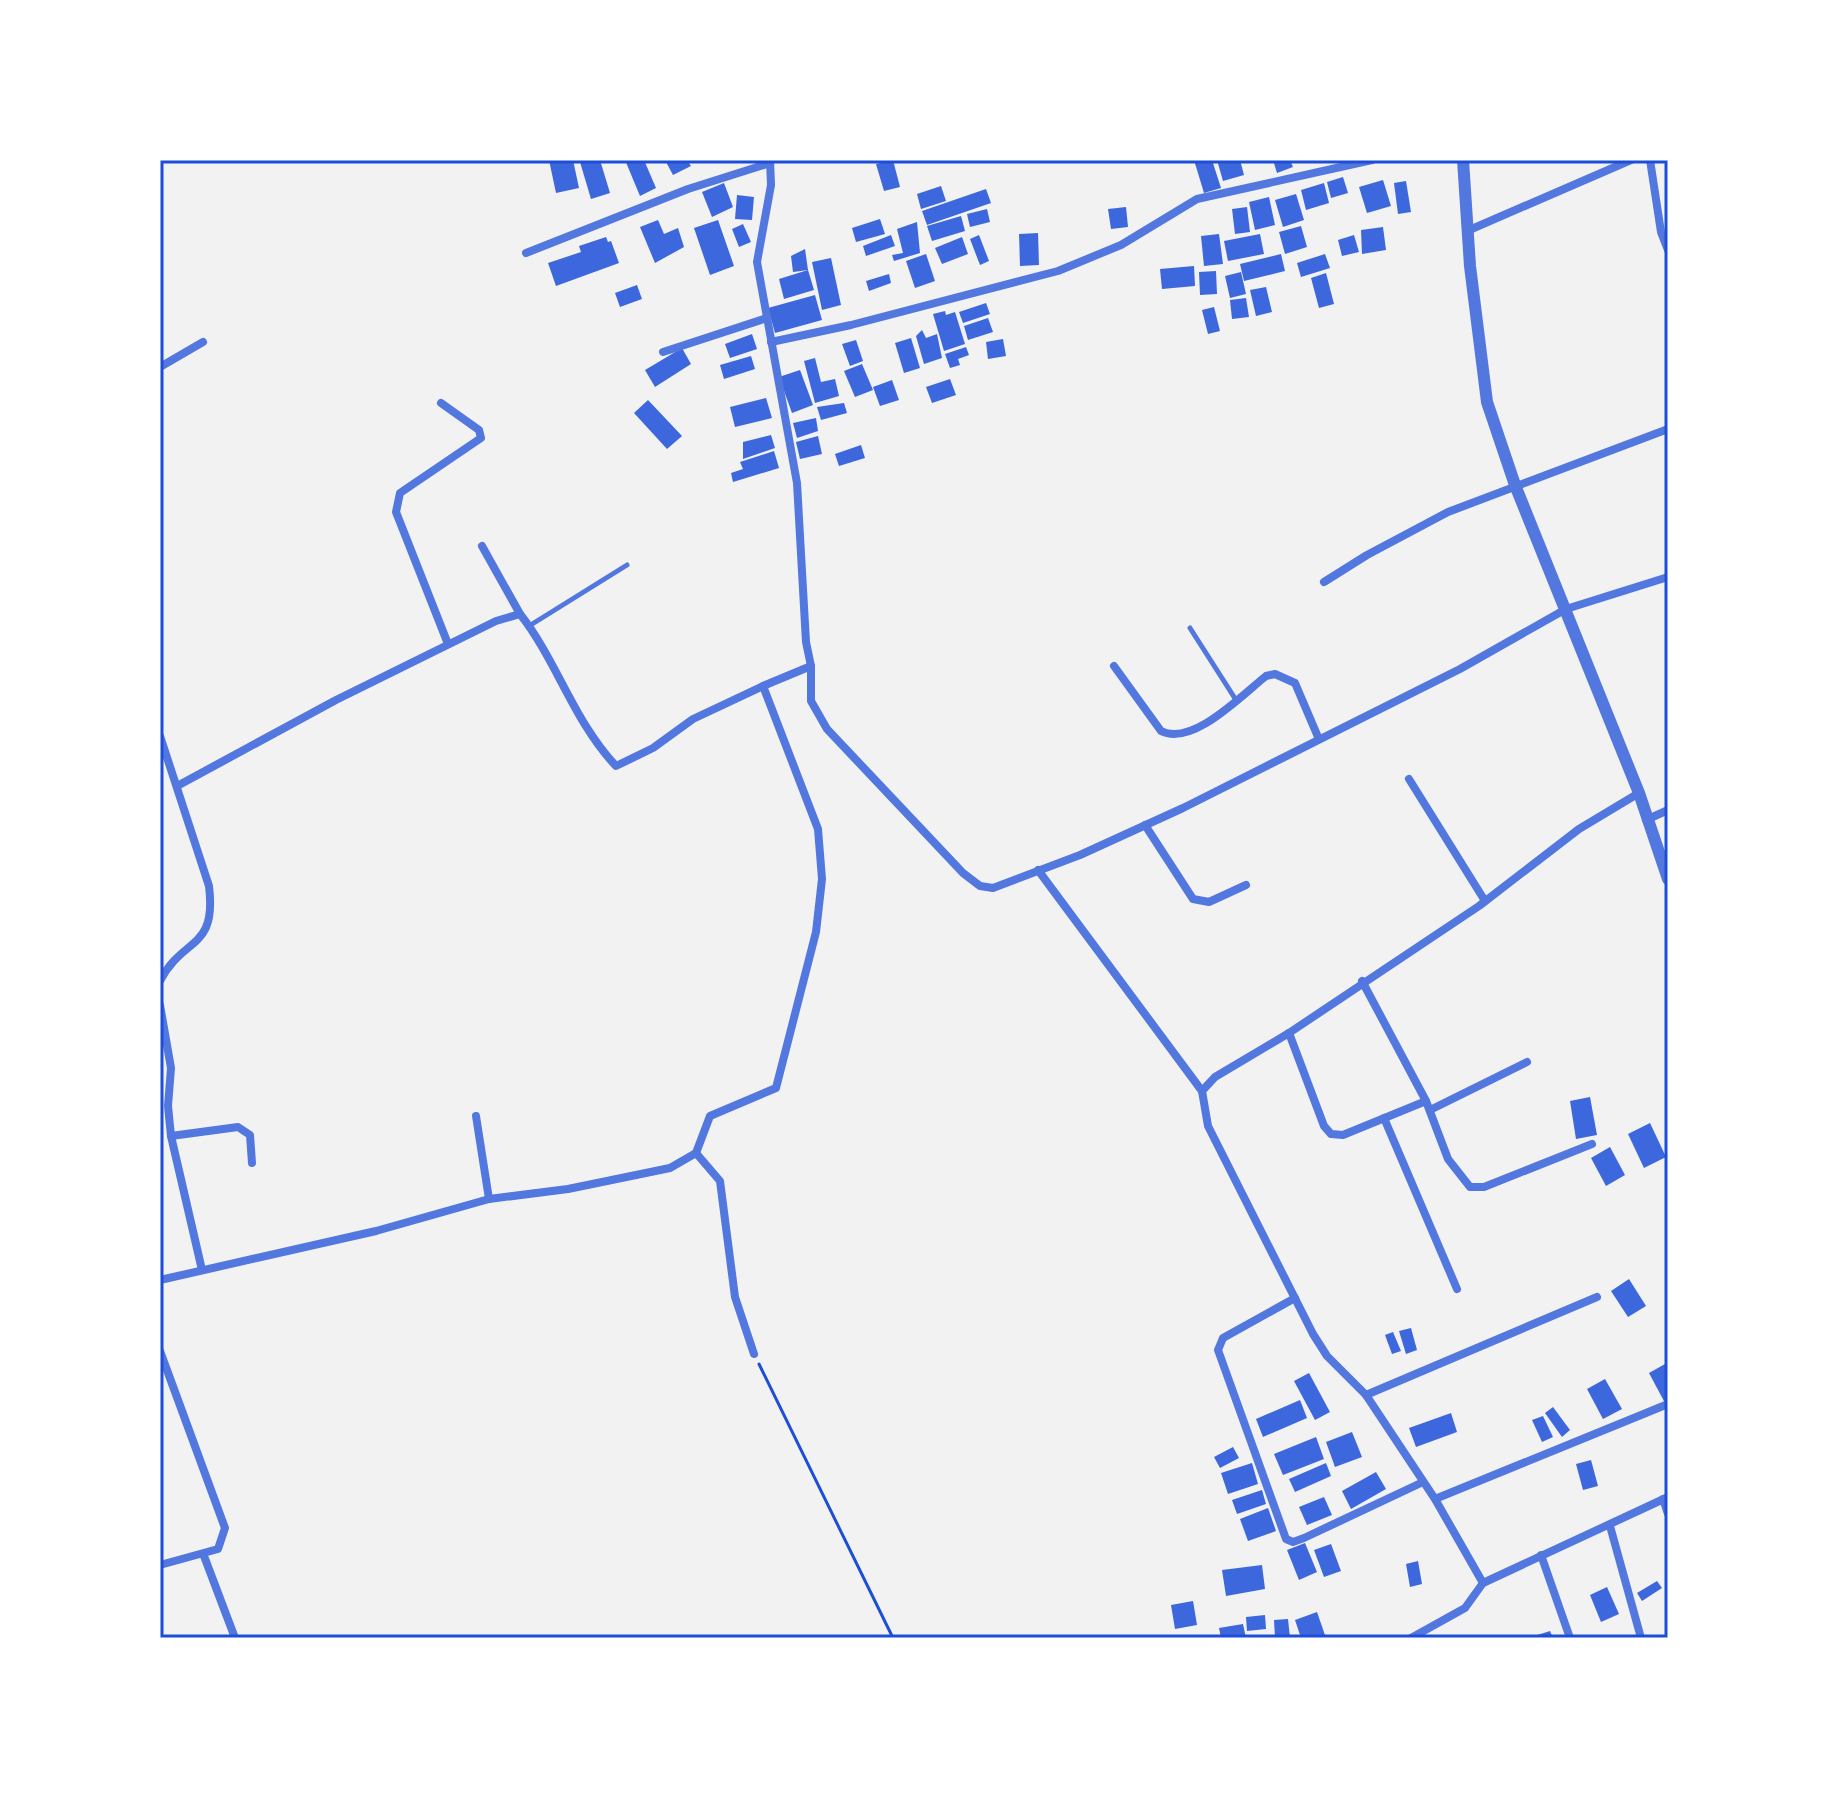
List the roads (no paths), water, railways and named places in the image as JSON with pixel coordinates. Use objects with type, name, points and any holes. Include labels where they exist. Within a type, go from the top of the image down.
[{"type":"street","points":[[771,342],[851,325],[1058,271],[1121,245],[1197,199],[1372,160]]},
{"type":"street","points":[[1463,160],[1479,364],[1487,402],[1515,485],[1639,793],[1668,879]]},
{"type":"street","points":[[1467,231],[1631,160]]},
{"type":"street","points":[[1650,160],[1661,232],[1668,250]]},
{"type":"street","points":[[526,253],[707,182],[770,161],[771,185],[758,246],[767,318],[797,483],[811,701],[827,729],[963,873],[985,888],[1038,870],[1145,825],[1460,669],[1566,609],[1668,577]]},
{"type":"street","points":[[663,352],[767,318]]},
{"type":"street","points":[[160,367],[203,342]]},
{"type":"street","points":[[441,403],[479,430],[481,438],[400,493],[396,512],[448,644]]},
{"type":"street","points":[[1324,582],[1448,512],[1668,429]]},
{"type":"street","points":[[482,546],[520,614],[546,649],[582,720],[616,766],[653,748],[693,719],[807,667]]},
{"type":"street","points":[[179,785],[448,644],[496,621],[520,614]]},
{"type":"street","points":[[1114,666],[1161,731],[1172,737],[1192,733],[1266,676],[1286,676],[1295,683],[1318,737]]},
{"type":"street","points":[[160,1280],[376,1231],[489,1199],[657,1171],[683,1163],[696,1153],[710,1116],[776,1088],[816,932],[822,879],[818,829],[791,768],[763,686]]},
{"type":"street","points":[[160,736],[179,785],[209,886],[212,917],[206,930],[160,981]]},
{"type":"street","points":[[1409,779],[1485,901]]},
{"type":"street","points":[[1202,1091],[1215,1077],[1289,1033],[1485,901],[1579,829],[1639,793]]},
{"type":"street","points":[[1646,820],[1668,810]]},
{"type":"street","points":[[1145,825],[1193,899],[1209,902],[1246,885]]},
{"type":"street","points":[[1038,870],[1202,1091],[1208,1126],[1327,1356],[1366,1395],[1435,1499],[1483,1583]]},
{"type":"street","points":[[1362,981],[1428,1105],[1448,1159],[1470,1187],[1484,1187],[1592,1144]]},
{"type":"street","points":[[160,1005],[171,1068],[168,1106],[171,1136],[202,1270]]},
{"type":"street","points":[[1289,1033],[1324,1126],[1331,1134],[1343,1135],[1428,1105],[1527,1062]]},
{"type":"street","points":[[476,1116],[489,1199]]},
{"type":"street","points":[[1384,1118],[1457,1289]]},
{"type":"street","points":[[171,1136],[238,1127],[250,1135],[252,1163]]},
{"type":"street","points":[[696,1153],[720,1181],[735,1297],[754,1354]]},
{"type":"street","points":[[1366,1395],[1597,1297]]},
{"type":"street","points":[[1295,1298],[1223,1338],[1218,1350],[1286,1539],[1293,1542],[1304,1538],[1423,1482]]},
{"type":"street","points":[[160,1351],[225,1528],[222,1544],[204,1556],[160,1565]]},
{"type":"street","points":[[1435,1499],[1668,1404]]},
{"type":"street","points":[[1411,1638],[1465,1608],[1483,1583],[1541,1555],[1666,1498],[1668,1514]]},
{"type":"street","points":[[1610,1526],[1641,1638]]},
{"type":"street","points":[[1541,1555],[1570,1638]]},
{"type":"street","points":[[204,1556],[235,1638]]},
{"type":"lane","points":[[529,626],[627,565]]},
{"type":"lane","points":[[1190,628],[1236,700]]}]
